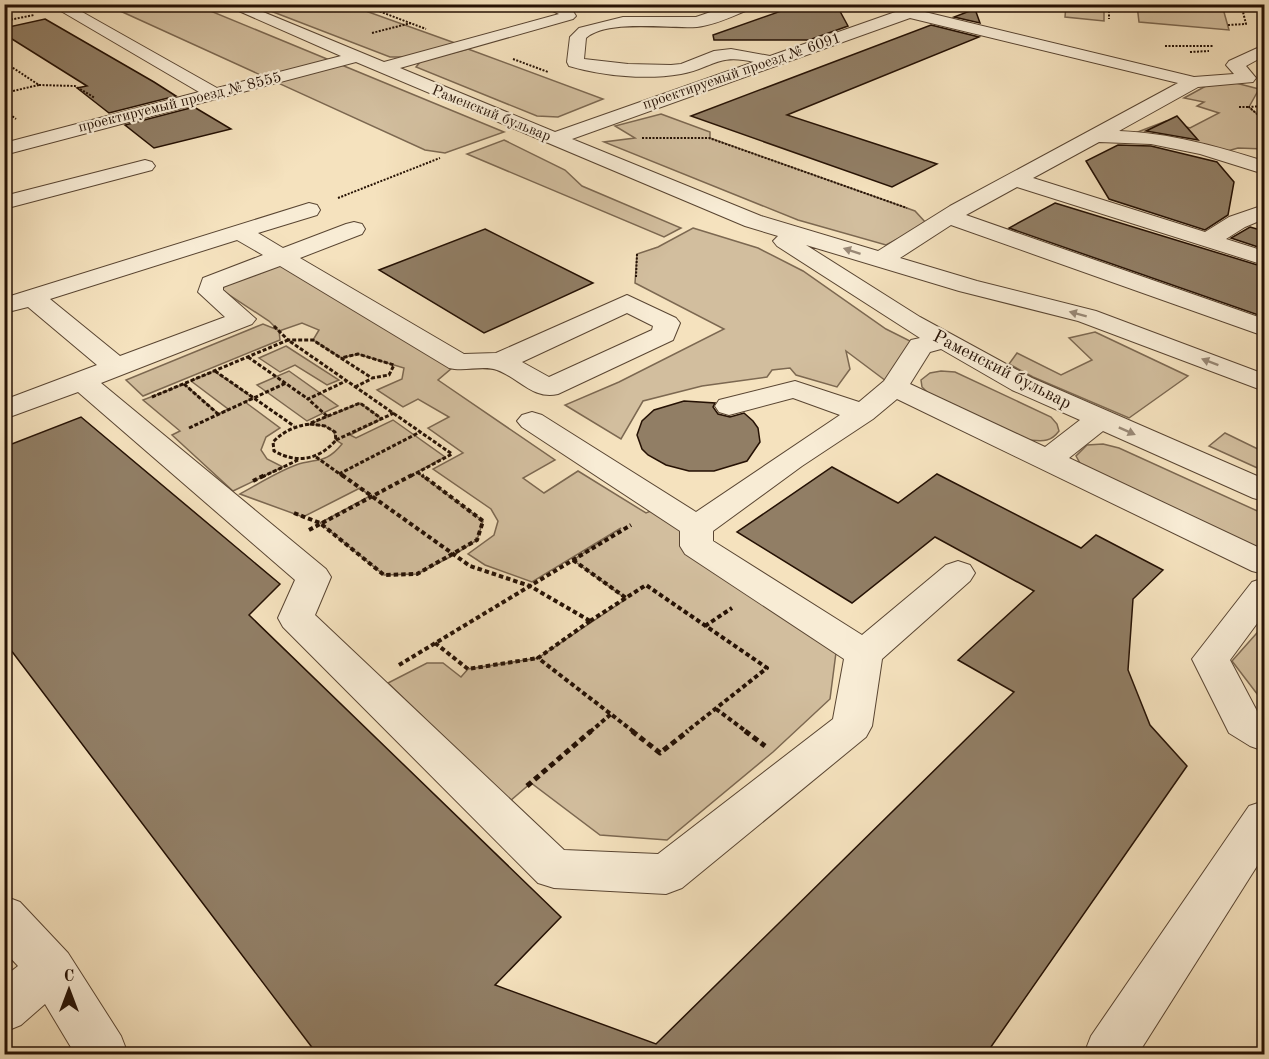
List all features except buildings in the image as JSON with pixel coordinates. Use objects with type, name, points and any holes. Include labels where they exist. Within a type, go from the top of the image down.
[{"type":"street","points":[[57,4],[215,94]]},
{"type":"street","name":"Раменский бульвар","points":[[230,4],[753,221],[968,286],[1087,316],[1264,383]]},
{"type":"street","points":[[478,4],[490,4]]},
{"type":"street","points":[[381,68],[568,16],[566,11],[546,4]]},
{"type":"street","points":[[750,4],[698,22],[622,22],[585,31],[578,38],[575,63],[585,67],[681,69],[724,54],[756,57],[771,62]]},
{"type":"street","name":"проектируемый проезд № 6091","points":[[553,139],[932,4]]},
{"type":"street","points":[[865,10],[869,17],[885,21]]},
{"type":"street","points":[[910,12],[1194,82],[1247,78],[1235,64],[1264,50]]},
{"type":"street","name":"проектируемый проезд № 8555","points":[[4,149],[356,57]]},
{"type":"street","points":[[880,260],[940,223],[1194,82]]},
{"type":"street","points":[[1096,136],[1152,138],[1205,149],[1264,168]]},
{"type":"street","points":[[4,203],[145,166]]},
{"type":"street","points":[[1016,180],[1264,258]]},
{"type":"street","points":[[4,306],[309,210]]},
{"type":"street","points":[[1208,240],[1237,222],[1264,213]]},
{"type":"street","name":"Раменский бульвар","points":[[753,221],[911,322],[1022,384],[1264,491]]},
{"type":"street","points":[[940,223],[1264,328]]},
{"type":"street","points":[[4,410],[243,319],[210,292],[212,283],[354,229]]},
{"type":"street","points":[[240,232],[459,362],[501,361],[627,303],[667,323],[664,334],[548,388],[501,361]]},
{"type":"street","points":[[4,282],[108,250]]},
{"type":"street","points":[[911,322],[902,309],[903,297],[913,289],[933,284],[968,286]]},
{"type":"street","points":[[32,297],[116,367]]},
{"type":"street","points":[[696,527],[863,413],[894,387],[920,346],[943,340]]},
{"type":"street","points":[[81,380],[314,577],[296,618],[554,869],[666,874],[852,726],[864,654],[958,573]]},
{"type":"street","points":[[894,387],[1264,563]]},
{"type":"street","points":[[729,406],[795,389],[863,413]]},
{"type":"street","points":[[1047,460],[1100,419]]},
{"type":"street","points":[[532,421],[696,527]]},
{"type":"street","points":[[696,527],[697,546],[864,654]]},
{"type":"street","points":[[1264,590],[1211,659],[1243,722],[1264,735]]},
{"type":"street","points":[[1109,1054],[1264,819]]},
{"type":"street","points":[[4,917],[51,969],[103,1054]]},
{"type":"street","points":[[4,1008],[51,969]]},
{"type":"path","points":[[4,7],[17,4]]},
{"type":"path","points":[[1056,12],[1057,4]]},
{"type":"path","points":[[1108,4],[1109,19]]},
{"type":"path","points":[[1228,25],[1246,24],[1241,4]]},
{"type":"path","points":[[1155,44],[1221,46]]},
{"type":"path","points":[[1183,53],[1216,51]]},
{"type":"path","points":[[4,62],[39,85]]},
{"type":"path","points":[[4,93],[39,85],[75,86],[100,102]]},
{"type":"path","points":[[1264,106],[1248,107],[1264,120]]},
{"type":"path","points":[[602,121],[636,138],[709,138],[915,211],[940,223]]},
{"type":"path","points":[[309,210],[440,158]]},
{"type":"path","points":[[269,321],[288,340],[452,454],[278,546]]},
{"type":"path","points":[[143,400],[288,340],[314,340],[372,378]]},
{"type":"path","points":[[341,358],[358,354],[394,365],[389,375],[372,378],[355,387]]},
{"type":"path","points":[[248,357],[308,399],[328,416]]},
{"type":"path","points":[[214,371],[294,426]]},
{"type":"path","points":[[308,399],[347,381]]},
{"type":"path","points":[[180,432],[286,383]]},
{"type":"path","points":[[184,384],[219,414]]},
{"type":"path","points":[[299,460],[284,457],[274,451],[273,442],[281,433],[294,426],[310,423],[360,403],[382,419]]},
{"type":"path","points":[[243,486],[299,460],[316,457],[329,450],[336,440],[394,413]]},
{"type":"path","points":[[310,423],[325,426],[334,432],[336,440]]},
{"type":"path","points":[[339,474],[420,432]]},
{"type":"path","points":[[316,457],[470,566],[530,586],[590,621]]},
{"type":"path","points":[[320,523],[384,575],[417,574],[477,540],[483,520],[417,472]]},
{"type":"path","points":[[366,686],[663,506]]},
{"type":"path","points":[[573,560],[626,598]]},
{"type":"path","points":[[435,644],[468,669],[538,658],[646,585],[767,668],[660,753],[538,658]]},
{"type":"path","points":[[716,709],[796,770]]},
{"type":"path","points":[[495,813],[611,714]]},
{"type":"shaded area","points":[[107,5],[196,5],[504,132],[445,153],[425,150]]},
{"type":"shaded area","points":[[255,5],[349,5],[455,43],[410,57],[390,57]]},
{"type":"shaded area","points":[[1066,5],[1104,5],[1104,21],[1065,17]]},
{"type":"shaded area","points":[[1137,5],[1222,5],[1229,30],[1139,22]]},
{"type":"shaded area","points":[[468,49],[603,99],[558,117],[537,116],[416,67],[421,61]]},
{"type":"shaded area","points":[[1215,81],[1232,82],[1259,89],[1249,107],[1264,120],[1264,149],[1238,148],[1224,152],[1164,135],[1130,135],[1166,121],[1190,128],[1219,113],[1197,106],[1204,102],[1184,98]]},
{"type":"shaded area","points":[[661,114],[710,132],[710,138],[915,211],[927,224],[886,245],[798,220],[604,142],[635,138],[615,126]]},
{"type":"shaded area","points":[[504,140],[565,170],[582,186],[681,228],[664,237],[467,154]]},
{"type":"shaded area","points":[[693,228],[758,248],[803,271],[886,329],[920,346],[894,387],[846,351],[850,369],[837,387],[796,375],[790,368],[772,370],[767,377],[702,386],[643,401],[621,439],[565,405],[619,382],[724,329],[635,283],[637,254],[658,247]]},
{"type":"shaded area","points":[[282,257],[459,362],[438,380],[555,460],[523,478],[544,493],[578,471],[646,513],[663,506],[697,547],[838,637],[830,699],[773,752],[667,840],[600,835],[531,783],[510,801],[388,683],[427,663],[443,663],[461,677],[468,669],[538,658],[626,599],[573,560],[621,528],[532,582],[485,565],[468,554],[494,535],[498,521],[491,509],[433,469],[463,453],[428,428],[449,417],[418,399],[403,407],[377,390],[402,379],[404,368],[358,354],[341,358],[313,340],[319,330],[302,323],[279,331],[280,340],[143,396],[126,380],[263,324],[278,330],[269,321],[223,291],[224,284]]},
{"type":"shaded area","points":[[1095,332],[1188,376],[1129,418],[1033,377],[1009,364],[1017,353],[1061,375],[1092,360],[1069,338]]},
{"type":"shaded area","points":[[286,346],[339,380],[327,385],[295,365],[280,372],[259,358]]},
{"type":"shaded area","points":[[214,371],[253,398],[245,402],[280,428],[266,437],[261,450],[267,459],[283,467],[233,491],[172,435],[180,431],[143,400],[184,384],[219,414],[228,409],[191,381]]},
{"type":"shaded area","points":[[289,371],[338,406],[307,421],[257,385]]},
{"type":"shaded area","points":[[955,372],[1051,417],[1059,431],[1049,439],[1028,440],[928,393],[922,387],[921,380],[930,373]]},
{"type":"shaded area","points":[[360,403],[382,419],[350,435],[356,438],[393,420],[445,457],[417,472],[483,521],[477,540],[417,574],[384,575],[320,523],[370,496],[360,488],[303,517],[240,494],[289,468],[331,455],[342,444],[336,440],[334,432],[325,426],[310,424]]},
{"type":"shaded area","points":[[1225,433],[1264,452],[1264,471],[1209,446]]},
{"type":"shaded area","points":[[1103,444],[1119,448],[1264,514],[1264,557],[1092,474],[1081,465],[1076,456],[1087,445]]},
{"type":"shaded area","points":[[1264,625],[1264,703],[1232,661]]}]
